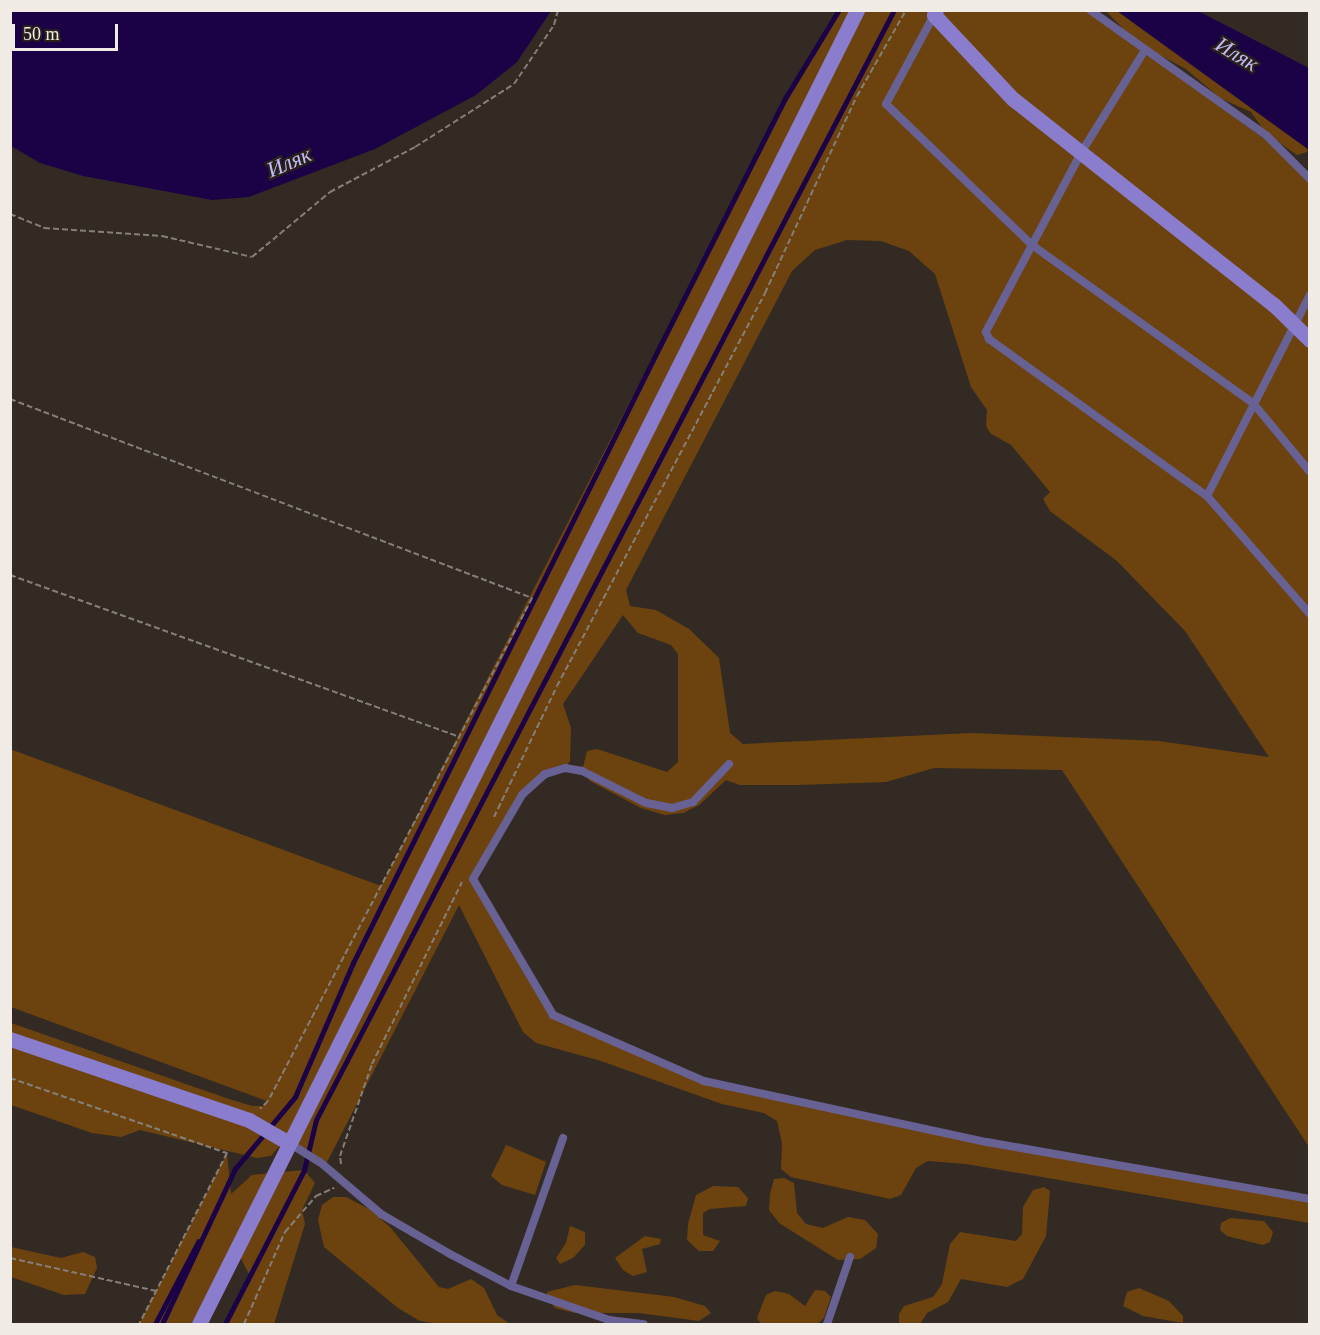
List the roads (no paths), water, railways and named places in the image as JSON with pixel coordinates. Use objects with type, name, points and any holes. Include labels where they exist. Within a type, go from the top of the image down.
[{"type":"street","points":[[199,1324],[238,1252],[288,1143],[857,10]]},
{"type":"street","points":[[935,13],[1013,99],[1273,304],[1310,340]]},
{"type":"street","points":[[10,1039],[254,1123],[288,1143]]},
{"type":"lane","points":[[1090,10],[1267,136],[1310,179]]},
{"type":"lane","points":[[935,13],[886,104],[1032,245],[1253,404],[1310,472]]},
{"type":"lane","points":[[1146,50],[1081,153],[986,332],[989,339],[1207,496],[1310,614]]},
{"type":"lane","points":[[1207,496],[1293,323],[1310,295]]},
{"type":"lane","points":[[729,764],[693,802],[672,808],[646,803],[582,771],[565,768],[545,774],[522,795],[473,879],[553,1015],[704,1081],[987,1142],[1310,1199]]},
{"type":"lane","points":[[511,1286],[563,1138]]},
{"type":"lane","points":[[288,1143],[320,1162],[381,1214],[511,1286],[609,1322],[644,1324]]},
{"type":"lane","points":[[828,1324],[850,1257]]},
{"type":"water","name":"Иляк","points":[[11,10],[551,11],[517,62],[476,95],[375,149],[249,197],[212,200],[83,176],[40,163],[11,146]]},
{"type":"water","name":"Иляк","points":[[1117,11],[1198,11],[1309,68],[1309,150]]},
{"type":"waterway","points":[[162,1324],[235,1169],[295,1097],[353,963],[660,346],[786,97],[839,10]]},
{"type":"waterway","points":[[225,1324],[304,1170],[316,1120],[894,10]]},
{"type":"waterway","points":[[155,1324],[198,1242]]}]
